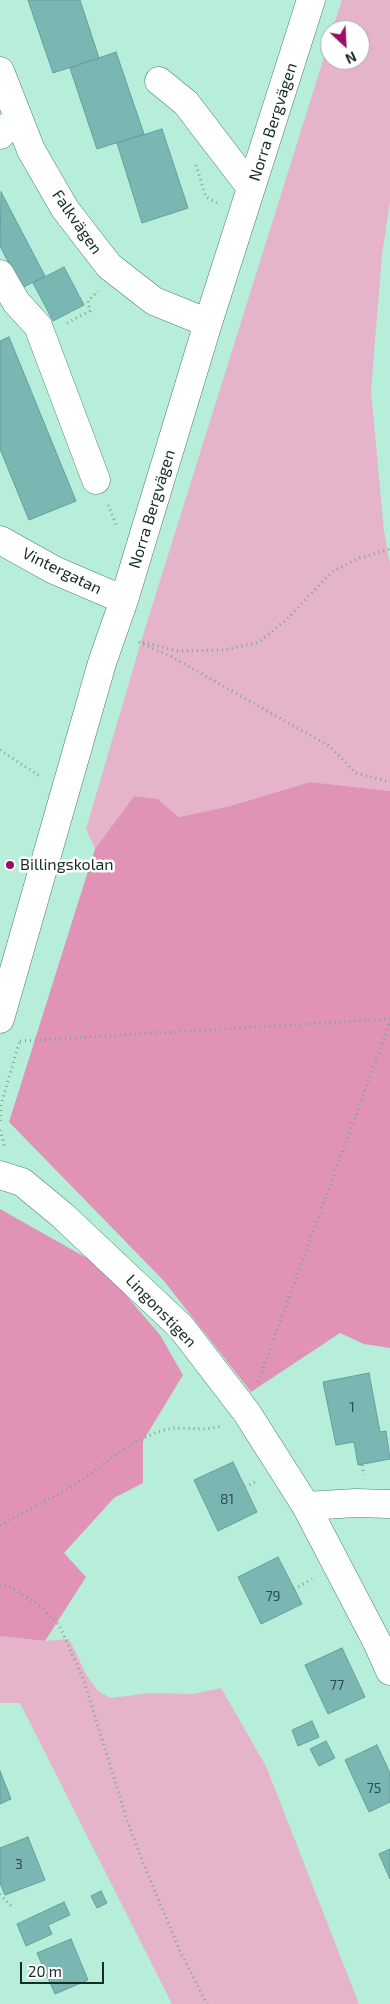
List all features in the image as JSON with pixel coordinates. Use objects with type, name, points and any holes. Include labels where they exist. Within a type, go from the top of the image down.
[{"type":"street","name":"Norra Bergvägen","points":[[0,1019],[102,664],[124,600],[208,323],[311,0]]},
{"type":"street","name":"Falkvägen","points":[[0,71],[9,126],[31,150],[65,209],[109,266],[154,301],[208,323]]},
{"type":"street","points":[[159,81],[186,103],[251,188]]},
{"type":"street","points":[[0,274],[8,299],[38,326],[96,480]]},
{"type":"street","name":"Vintergatan","points":[[0,540],[54,570],[124,600]]},
{"type":"street","name":"Lingonstigen","points":[[4,1165],[62,1215],[181,1327],[247,1413],[306,1506],[378,1642],[390,1671]]},
{"type":"street","points":[[306,1506],[356,1502],[390,1504]]},
{"type":"path","points":[[42,336],[90,312],[88,301],[100,289]]},
{"type":"path","points":[[390,549],[357,560],[332,572],[298,608],[259,642],[224,650],[178,651],[134,640],[172,657],[328,746],[356,773],[390,782]]},
{"type":"path","points":[[0,750],[46,780]]},
{"type":"path","points":[[0,1525],[70,1488],[133,1443],[157,1432],[173,1428],[206,1429],[232,1424],[247,1413],[390,1021],[20,1041]]},
{"type":"path","points":[[0,1130],[4,1165]]},
{"type":"path","points":[[294,1589],[316,1577]]},
{"type":"path","points":[[0,1584],[18,1591],[41,1608],[63,1632],[84,1681],[128,1823],[144,1865],[180,1951],[207,2004]]},
{"type":"path","points":[[0,1894],[12,1907]]},
{"type":"shaded area","points":[[342,0],[390,0],[390,201],[382,255],[371,391],[384,531],[390,565],[390,791],[310,782],[230,806],[179,817],[157,800],[134,796],[95,849],[86,829],[143,635],[320,70],[370,70],[370,20],[335,20]]},
{"type":"shaded area","points":[[310,782],[390,791],[390,1348],[364,1344],[340,1333],[251,1392],[164,1281],[9,1122],[95,849],[134,796],[157,799],[179,817],[230,806]]},
{"type":"shaded area","points":[[0,1209],[101,1266],[160,1335],[183,1375],[143,1441],[143,1483],[114,1498],[64,1553],[86,1577],[45,1641],[0,1636]]},
{"type":"shaded area","points":[[0,1636],[45,1641],[69,1639],[87,1676],[98,1691],[111,1698],[149,1693],[193,1694],[221,1688],[266,1766],[359,2004],[172,2004],[20,1703],[0,1703]]},
{"type":"building","points":[[28,0],[80,0],[99,58],[53,73]]},
{"type":"building","points":[[116,52],[144,134],[97,149],[70,68]]},
{"type":"building","points":[[162,129],[188,208],[142,223],[117,143]]},
{"type":"building","points":[[1,192],[45,276],[22,288],[0,246]]},
{"type":"building","points":[[64,267],[84,305],[53,321],[33,283]]},
{"type":"building","points":[[9,337],[76,501],[29,520],[0,449],[0,341]]},
{"type":"building","points":[[369,1373],[380,1432],[386,1431],[390,1459],[358,1465],[354,1442],[336,1445],[323,1382]]},
{"type":"building","points":[[233,1462],[257,1512],[218,1531],[194,1480]]},
{"type":"building","points":[[278,1557],[302,1604],[261,1624],[238,1577]]},
{"type":"building","points":[[342,1648],[365,1697],[328,1714],[305,1665]]},
{"type":"building","points":[[312,1721],[319,1737],[298,1746],[292,1730]]},
{"type":"building","points":[[326,1741],[335,1758],[319,1766],[310,1749]]},
{"type":"building","points":[[377,1745],[390,1773],[390,1802],[369,1812],[345,1760]]},
{"type":"building","points":[[0,1771],[11,1799],[0,1804]]},
{"type":"building","points":[[28,1837],[45,1880],[5,1895],[0,1883],[0,1848]]},
{"type":"building","points":[[390,1849],[390,1879],[379,1854]]},
{"type":"building","points":[[101,1891],[107,1903],[97,1908],[91,1896]]},
{"type":"building","points":[[64,1902],[70,1915],[48,1925],[52,1934],[26,1946],[17,1924]]},
{"type":"building","points":[[71,1939],[88,1980],[55,1994],[37,1953]]},
{"type":"place","name":"Billingskolan","points":[[10,865]]}]
